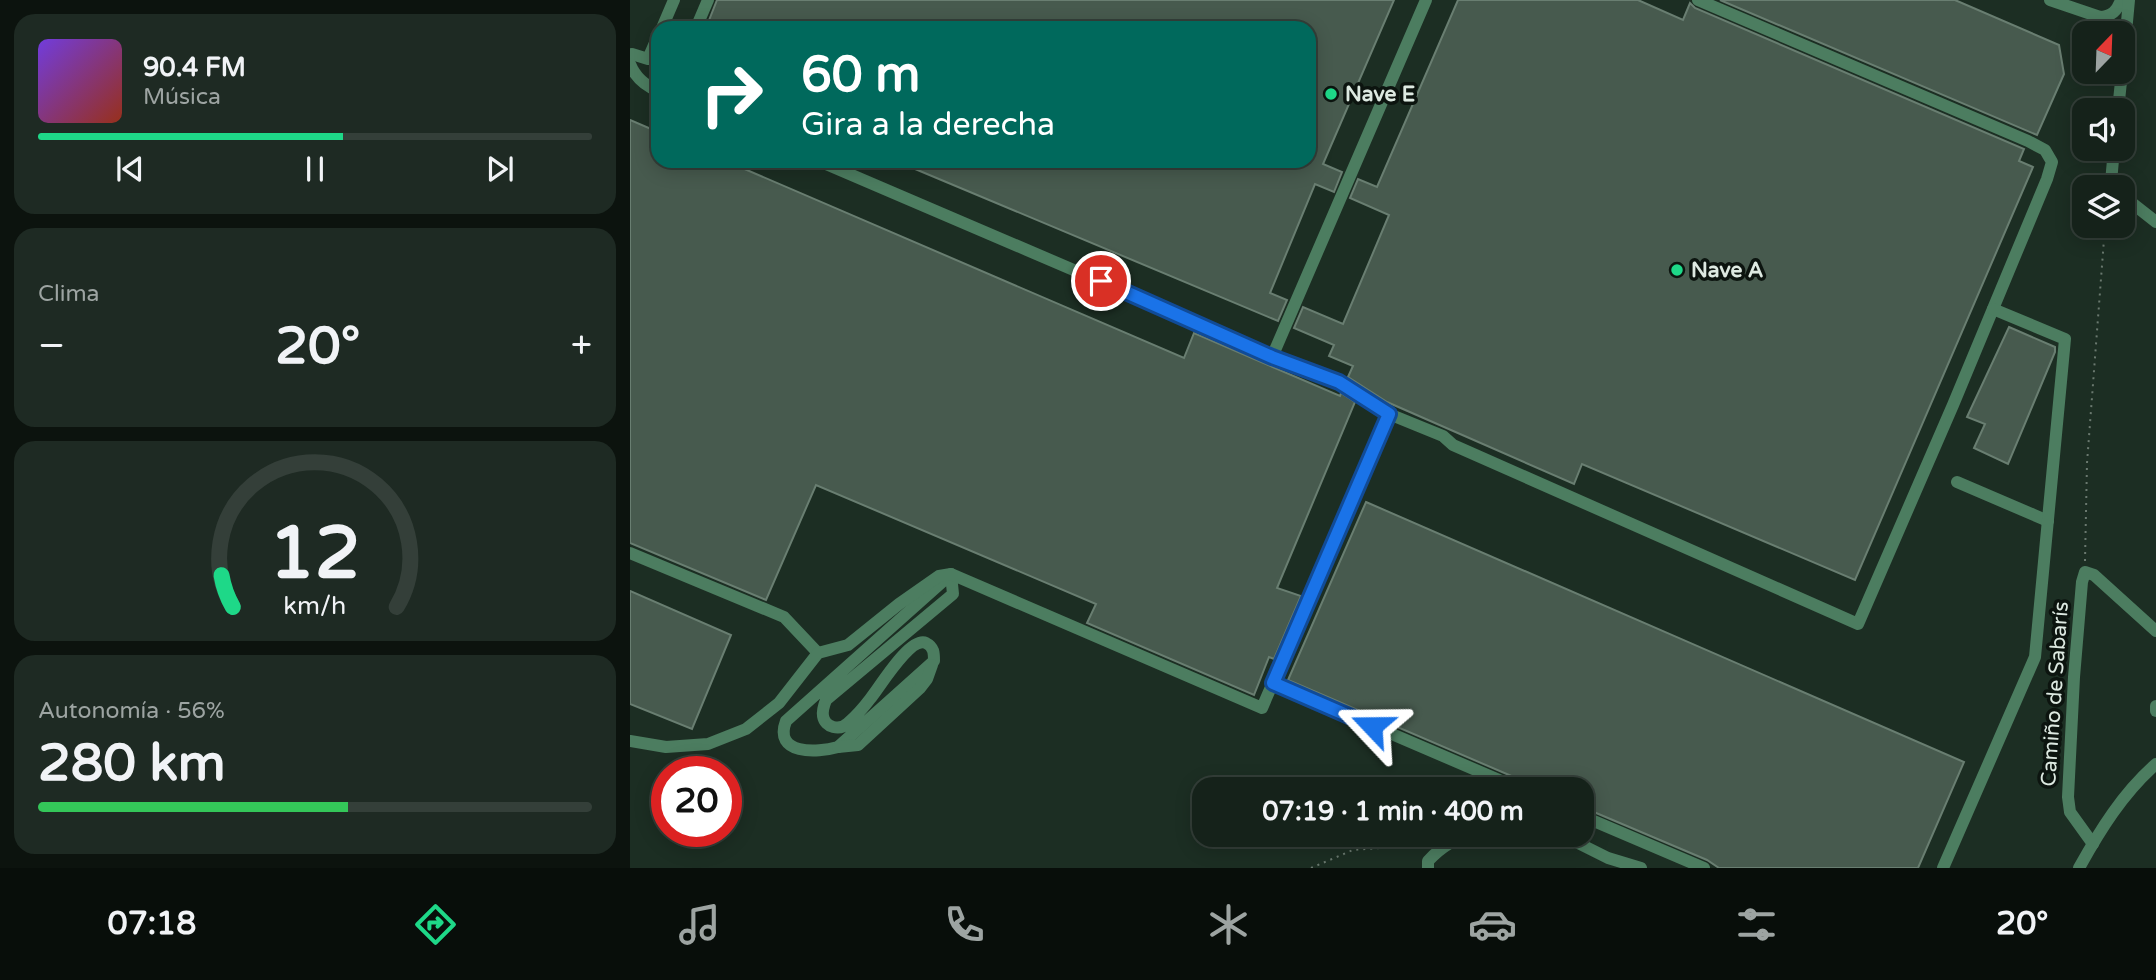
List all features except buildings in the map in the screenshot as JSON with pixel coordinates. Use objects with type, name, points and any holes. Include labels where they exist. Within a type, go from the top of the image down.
[{"type":"street","points":[[665,21],[674,0]]},
{"type":"street","points":[[699,21],[708,0]]},
{"type":"street","points":[[1272,357],[1426,0]]},
{"type":"street","points":[[836,168],[1272,357],[1339,382],[1389,414],[1443,436],[1453,445],[1858,624],[1993,309],[2052,162],[2045,150],[1914,90],[1698,0]]},
{"type":"street","points":[[2049,0],[2100,17],[2108,17],[2118,8],[2121,0]]},
{"type":"street","points":[[2127,21],[2129,0]]},
{"type":"street","points":[[630,41],[632,69],[651,87]]},
{"type":"street","points":[[631,60],[648,59],[651,52]]},
{"type":"street","points":[[630,84],[651,89]]},
{"type":"street","points":[[2135,205],[2156,222]]},
{"type":"street","points":[[1942,868],[2035,657],[2065,339],[1993,309]]},
{"type":"street","points":[[630,741],[666,747],[708,744],[746,729],[779,703],[818,653],[848,645],[939,576],[951,575],[1262,708],[1389,414]]},
{"type":"street","points":[[1957,482],[2048,521]]},
{"type":"street","points":[[630,552],[784,617],[818,653]]},
{"type":"street","points":[[2085,572],[2094,575],[2156,631]]},
{"type":"street","name":"Camiño de Sabarís","points":[[2085,572],[2074,677],[2068,797],[2070,812],[2093,844]]},
{"type":"street","points":[[951,575],[953,594],[826,700],[823,717],[826,723],[838,728],[845,726],[914,644],[922,641],[929,644],[934,651],[934,661],[838,747],[823,752],[811,752],[791,746],[784,738],[786,721],[951,575]]},
{"type":"street","points":[[1273,683],[1492,777]]},
{"type":"street","points":[[2079,868],[2123,799],[2156,764]]},
{"type":"street","points":[[1594,821],[1704,868]]},
{"type":"street","points":[[1428,868],[1427,861],[1444,847]]},
{"type":"street","points":[[1586,847],[1608,858],[1642,868]]},
{"type":"path","points":[[2085,572],[2088,463],[2104,238]]},
{"type":"path","points":[[1311,868],[1353,850],[1395,847]]},
{"type":"place","name":"Nave E","points":[[1331,94]]},
{"type":"place","name":"Nave A","points":[[1677,270]]},
{"type":"route","points":[[1101,281],[1272,357],[1339,382],[1389,414],[1273,683],[1372,726]]}]
